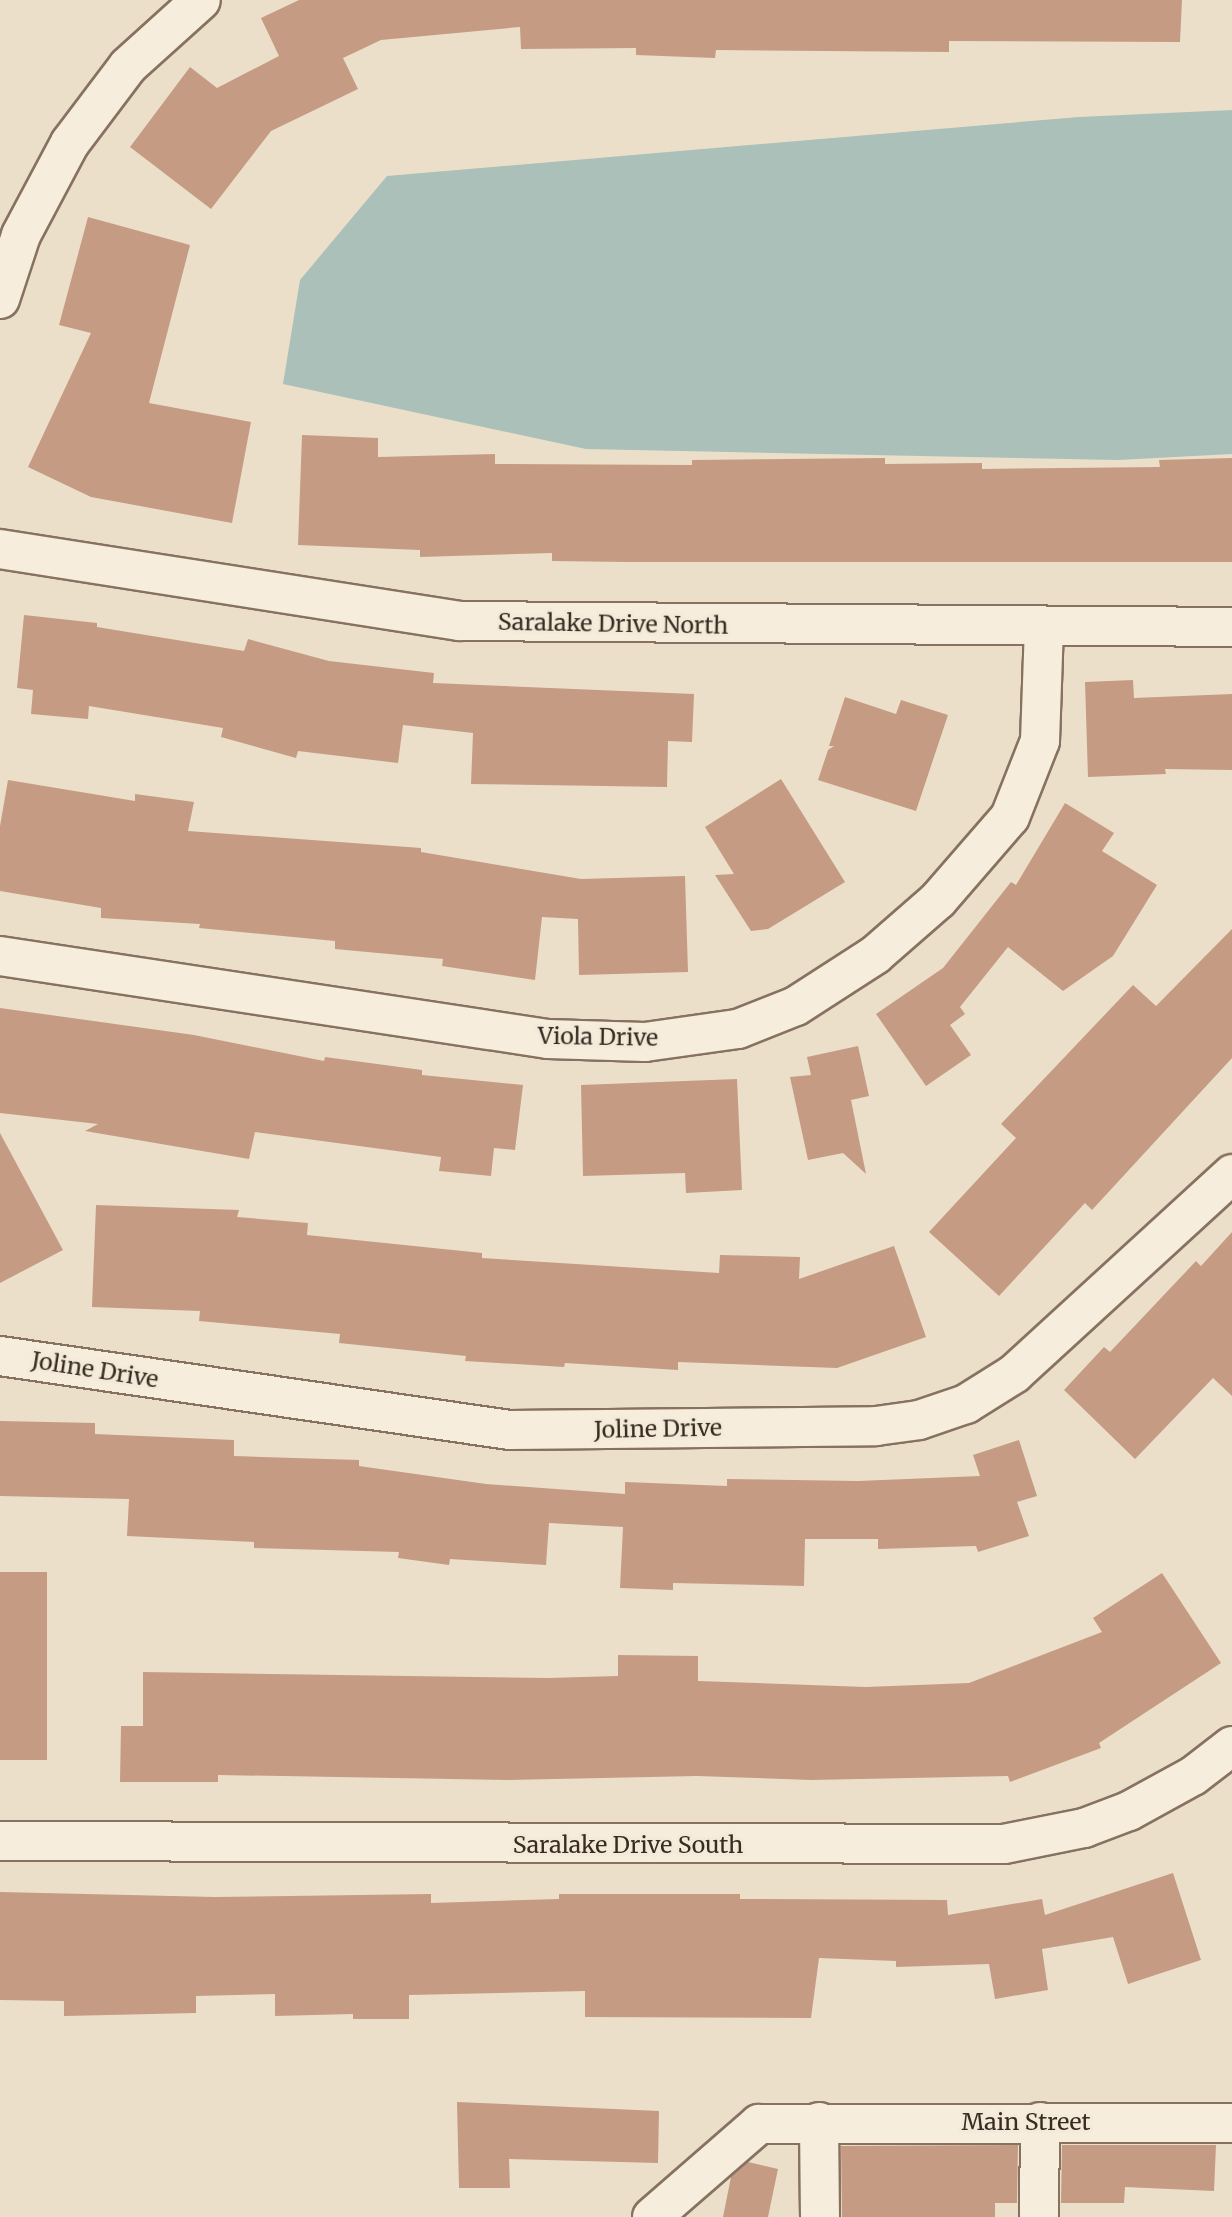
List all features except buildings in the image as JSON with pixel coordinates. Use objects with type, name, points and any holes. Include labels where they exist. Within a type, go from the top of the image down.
[{"type":"street","points":[[0,299],[21,235],[70,143],[128,66],[201,0]]},
{"type":"street","name":"Saralake Drive North","points":[[0,549],[459,621],[1232,627]]},
{"type":"street","name":"Viola Drive","points":[[0,956],[548,1038],[645,1042],[738,1029],[796,1006],[875,955],[939,901],[1010,817],[1027,783],[1042,729],[1044,626]]},
{"type":"street","name":"Joline Drive","points":[[0,1356],[510,1430],[876,1426],[908,1422],[966,1405],[1014,1374],[1232,1174]]},
{"type":"street","name":"Saralake Drive South","points":[[0,1841],[1004,1844],[1084,1829],[1129,1811],[1193,1776],[1232,1746]]},
{"type":"street","points":[[819,2122],[820,2217]]},
{"type":"street","points":[[1040,2122],[1040,2217]]},
{"type":"street","name":"Main Street","points":[[652,2217],[759,2123],[1232,2123]]},
{"type":"water","points":[[1232,110],[1232,454],[1118,460],[586,449],[283,384],[300,280],[387,176],[1079,117]]}]
